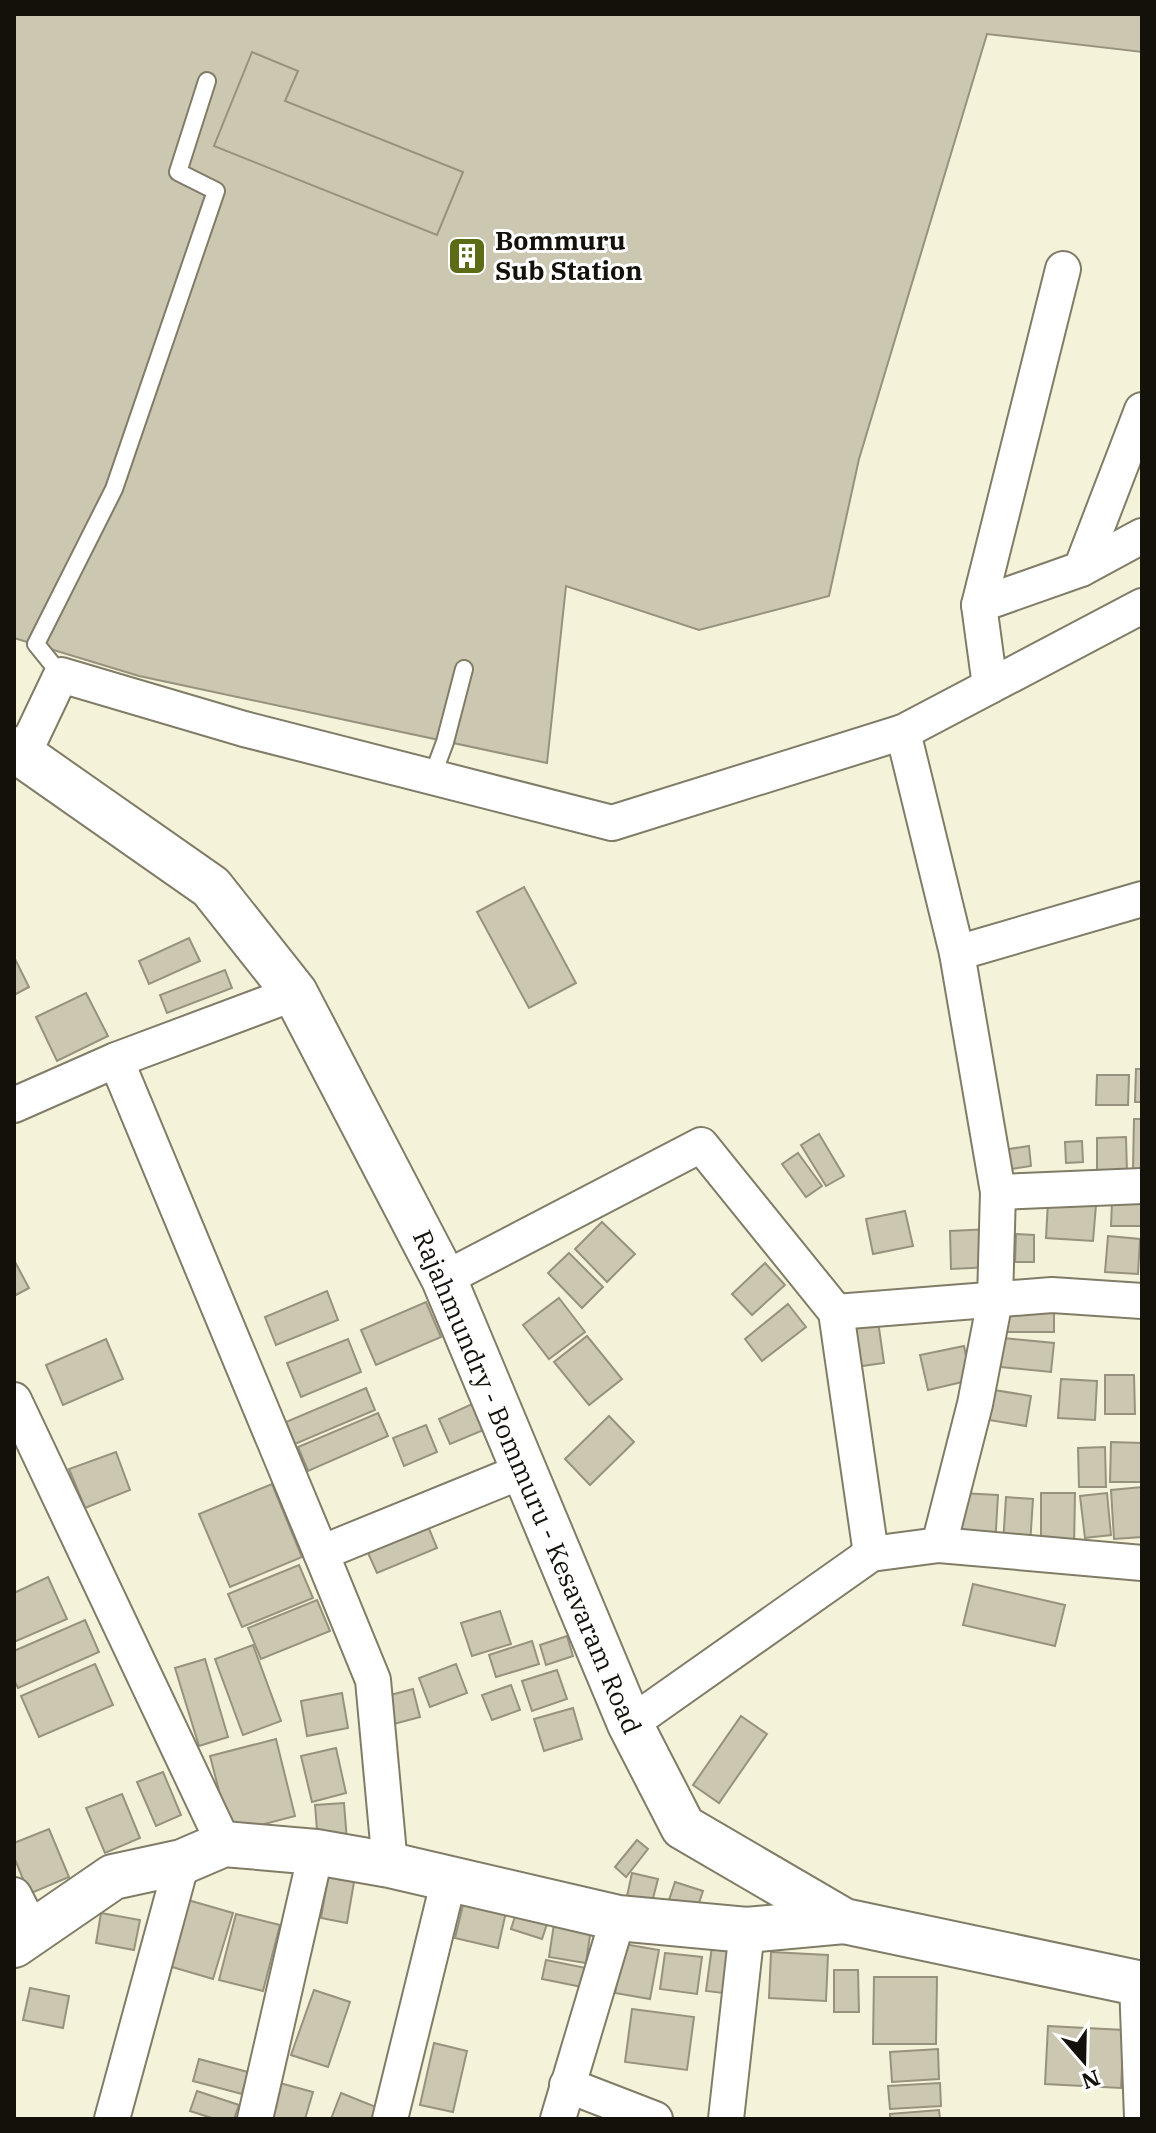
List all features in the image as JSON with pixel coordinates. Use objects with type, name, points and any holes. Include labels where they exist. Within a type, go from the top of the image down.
[{"type":"main road","name":"Rajahmundry - Bommuru - Kesavaram Road","points":[[18,752],[211,887],[295,993],[444,1279],[630,1724],[683,1827],[844,1921],[1140,1983]]},
{"type":"main road","points":[[20,1924],[113,1877],[182,1862],[224,1844],[316,1852],[390,1865],[618,1918],[747,1930],[844,1921]]},
{"type":"street","points":[[990,686],[979,605],[1063,269]]},
{"type":"street","points":[[1081,569],[1142,410]]},
{"type":"street","points":[[979,605],[1081,569],[1142,536]]},
{"type":"street","points":[[18,752],[61,675],[244,729],[612,823],[903,732],[1142,606]]},
{"type":"street","points":[[903,732],[957,953],[998,1192],[995,1300],[975,1404],[939,1545]]},
{"type":"street","points":[[957,953],[1142,899]]},
{"type":"street","points":[[14,1105],[116,1060],[295,993]]},
{"type":"street","points":[[116,1060],[373,1680],[390,1865]]},
{"type":"street","points":[[444,1279],[701,1145],[836,1312],[871,1554]]},
{"type":"street","points":[[998,1192],[1142,1186]]},
{"type":"street","points":[[836,1312],[1052,1295],[1142,1301]]},
{"type":"street","points":[[14,1400],[224,1844]]},
{"type":"street","points":[[321,1553],[525,1470]]},
{"type":"street","points":[[630,1724],[871,1554],[939,1545],[1142,1563]]},
{"type":"street","points":[[255,2119],[316,1852]]},
{"type":"street","points":[[112,2119],[182,1862]]},
{"type":"street","points":[[390,2119],[449,1879]]},
{"type":"street","points":[[558,2119],[618,1918]]},
{"type":"street","points":[[726,2119],[747,1930]]},
{"type":"street","points":[[1140,1983],[1141,2110]]},
{"type":"street","points":[[567,2085],[655,2119]]},
{"type":"lane","points":[[61,675],[36,644],[114,489],[216,191],[178,172],[207,81]]},
{"type":"lane","points":[[432,777],[445,742],[464,669]]},
{"type":"building","name":"Bommuru Sub Station","points":[[14,14],[1142,14],[1142,52],[987,34],[859,459],[829,596],[699,630],[566,586],[547,763],[139,676],[14,638]]},
{"type":"building","points":[[252,52],[298,71],[285,101],[463,172],[437,235],[214,146]]},
{"type":"building","points":[[524,887],[576,983],[529,1008],[477,912]]},
{"type":"building","points":[[189,938],[200,961],[149,984],[139,961]]},
{"type":"building","points":[[14,957],[29,987],[14,995]]},
{"type":"building","points":[[225,970],[232,988],[167,1013],[160,995]]},
{"type":"building","points":[[86,993],[108,1036],[57,1061],[36,1017]]},
{"type":"building","points":[[1136,1069],[1142,1069],[1142,1102],[1135,1102]]},
{"type":"building","points":[[1097,1075],[1129,1075],[1128,1105],[1096,1105]]},
{"type":"building","points":[[1134,1119],[1142,1119],[1142,1170],[1133,1170]]},
{"type":"building","points":[[819,1134],[844,1176],[826,1186],[801,1145]]},
{"type":"building","points":[[1126,1137],[1127,1173],[1097,1173],[1097,1138]]},
{"type":"building","points":[[1082,1141],[1083,1162],[1066,1163],[1065,1142]]},
{"type":"building","points":[[1029,1146],[1031,1166],[1004,1170],[1002,1150]]},
{"type":"building","points":[[798,1153],[822,1186],[806,1197],[782,1164]]},
{"type":"building","points":[[1048,1201],[1096,1205],[1093,1241],[1046,1238]]},
{"type":"building","points":[[1112,1202],[1142,1203],[1142,1226],[1111,1226]]},
{"type":"building","points":[[905,1211],[913,1246],[873,1254],[866,1219]]},
{"type":"building","points":[[602,1222],[635,1254],[607,1282],[575,1249]]},
{"type":"building","points":[[990,1229],[992,1267],[951,1269],[950,1231]]},
{"type":"building","points":[[1016,1234],[1034,1235],[1034,1262],[1015,1262]]},
{"type":"building","points":[[1108,1236],[1140,1239],[1138,1274],[1105,1272]]},
{"type":"building","points":[[569,1253],[603,1287],[582,1308],[548,1273]]},
{"type":"building","points":[[14,1260],[29,1288],[14,1296]]},
{"type":"building","points":[[765,1263],[785,1285],[752,1315],[732,1294]]},
{"type":"building","points":[[327,1291],[338,1320],[276,1345],[265,1317]]},
{"type":"building","points":[[559,1298],[585,1332],[549,1359],[523,1325]]},
{"type":"building","points":[[1004,1301],[1054,1302],[1054,1332],[1004,1332]]},
{"type":"building","points":[[426,1302],[441,1337],[376,1365],[361,1330]]},
{"type":"building","points":[[788,1304],[806,1327],[762,1361],[745,1339]]},
{"type":"building","points":[[878,1321],[884,1363],[848,1368],[842,1326]]},
{"type":"building","points":[[587,1336],[622,1379],[589,1405],[554,1362]]},
{"type":"building","points":[[994,1337],[1054,1343],[1051,1372],[991,1366]]},
{"type":"building","points":[[106,1339],[123,1379],[63,1405],[46,1365]]},
{"type":"building","points":[[348,1339],[361,1372],[301,1397],[287,1363]]},
{"type":"building","points":[[964,1346],[971,1380],[928,1390],[920,1355]]},
{"type":"building","points":[[1105,1375],[1134,1375],[1135,1414],[1105,1414]]},
{"type":"building","points":[[1061,1379],[1097,1381],[1095,1420],[1058,1418]]},
{"type":"building","points":[[366,1388],[375,1410],[295,1444],[286,1422]]},
{"type":"building","points":[[988,1389],[1031,1396],[1026,1426],[983,1419]]},
{"type":"building","points":[[481,1400],[493,1426],[450,1444],[439,1419]]},
{"type":"building","points":[[378,1413],[388,1436],[308,1471],[298,1447]]},
{"type":"building","points":[[609,1416],[634,1442],[590,1485],[565,1459]]},
{"type":"building","points":[[426,1425],[437,1452],[404,1466],[393,1438]]},
{"type":"building","points":[[1111,1442],[1142,1443],[1142,1482],[1110,1482]]},
{"type":"building","points":[[1105,1447],[1106,1487],[1079,1487],[1078,1448]]},
{"type":"building","points":[[116,1452],[130,1490],[85,1508],[69,1469]]},
{"type":"building","points":[[272,1484],[302,1557],[230,1587],[199,1514]]},
{"type":"building","points":[[1142,1487],[1142,1537],[1114,1539],[1111,1490]]},
{"type":"building","points":[[960,1493],[998,1495],[995,1546],[957,1543]]},
{"type":"building","points":[[1041,1493],[1075,1493],[1074,1547],[1041,1546]]},
{"type":"building","points":[[1107,1493],[1111,1535],[1085,1538],[1080,1496]]},
{"type":"building","points":[[1006,1497],[1033,1499],[1030,1545],[1003,1543]]},
{"type":"building","points":[[425,1519],[437,1548],[377,1573],[364,1544]]},
{"type":"building","points":[[299,1565],[313,1598],[242,1627],[228,1594]]},
{"type":"building","points":[[48,1577],[67,1619],[14,1642],[14,1593]]},
{"type":"building","points":[[973,1584],[1065,1605],[1055,1646],[963,1625]]},
{"type":"building","points":[[317,1600],[330,1631],[261,1659],[248,1628]]},
{"type":"building","points":[[500,1611],[511,1644],[472,1656],[461,1623]]},
{"type":"building","points":[[85,1620],[99,1652],[18,1688],[14,1680],[14,1651]]},
{"type":"building","points":[[567,1636],[573,1656],[546,1665],[540,1645]]},
{"type":"building","points":[[532,1641],[539,1664],[496,1677],[489,1655]]},
{"type":"building","points":[[253,1645],[281,1721],[243,1735],[215,1659]]},
{"type":"building","points":[[205,1659],[228,1737],[199,1746],[175,1668]]},
{"type":"building","points":[[95,1664],[113,1705],[39,1737],[21,1696]]},
{"type":"building","points":[[456,1664],[467,1693],[430,1707],[419,1678]]},
{"type":"building","points":[[557,1670],[567,1699],[532,1711],[522,1681]]},
{"type":"building","points":[[511,1685],[520,1710],[492,1720],[482,1695]]},
{"type":"building","points":[[413,1689],[420,1717],[390,1725],[383,1697]]},
{"type":"building","points":[[342,1693],[348,1728],[307,1736],[301,1701]]},
{"type":"building","points":[[573,1708],[582,1739],[544,1751],[534,1719]]},
{"type":"building","points":[[741,1716],[767,1734],[719,1803],[693,1785]]},
{"type":"building","points":[[276,1739],[295,1816],[230,1833],[210,1756]]},
{"type":"building","points":[[336,1748],[346,1793],[312,1802],[301,1756]]},
{"type":"building","points":[[163,1772],[181,1815],[156,1826],[137,1782]]},
{"type":"building","points":[[122,1794],[140,1838],[105,1853],[86,1808]]},
{"type":"building","points":[[344,1803],[347,1841],[318,1843],[315,1805]]},
{"type":"building","points":[[49,1829],[69,1877],[29,1894],[14,1857],[14,1843]]},
{"type":"building","points":[[637,1840],[648,1849],[626,1877],[615,1867]]},
{"type":"building","points":[[632,1873],[658,1879],[652,1902],[627,1896]]},
{"type":"building","points":[[328,1877],[354,1882],[347,1923],[321,1918]]},
{"type":"building","points":[[675,1882],[703,1891],[695,1915],[667,1906]]},
{"type":"building","points":[[181,1898],[233,1913],[213,1979],[162,1964]]},
{"type":"building","points":[[464,1901],[506,1912],[498,1948],[455,1938]]},
{"type":"building","points":[[517,1910],[548,1921],[542,1939],[511,1929]]},
{"type":"building","points":[[101,1913],[140,1920],[134,1950],[96,1943]]},
{"type":"building","points":[[236,1914],[280,1925],[263,1991],[219,1980]]},
{"type":"building","points":[[555,1917],[592,1922],[586,1963],[549,1957]]},
{"type":"building","points":[[624,1944],[659,1950],[650,1999],[615,1993]]},
{"type":"building","points":[[712,1946],[737,1949],[731,1994],[706,1991]]},
{"type":"building","points":[[771,1952],[828,1955],[826,2001],[769,1998]]},
{"type":"building","points":[[665,1953],[702,1957],[697,1994],[660,1989]]},
{"type":"building","points":[[546,1960],[586,1968],[582,1987],[542,1979]]},
{"type":"building","points":[[834,1970],[858,1970],[859,2012],[834,2012]]},
{"type":"building","points":[[874,1977],[937,1977],[936,2044],[873,2044]]},
{"type":"building","points":[[30,1988],[69,1996],[63,2028],[23,2020]]},
{"type":"building","points":[[314,1990],[350,2002],[328,2067],[291,2055]]},
{"type":"building","points":[[632,2009],[694,2017],[687,2070],[625,2062]]},
{"type":"building","points":[[1048,2026],[1124,2030],[1121,2088],[1045,2084]]},
{"type":"building","points":[[434,2043],[467,2051],[453,2112],[420,2105]]},
{"type":"building","points":[[938,2049],[939,2079],[892,2082],[890,2052]]},
{"type":"building","points":[[199,2059],[248,2072],[242,2094],[193,2081]]},
{"type":"building","points":[[276,2082],[313,2092],[305,2119],[266,2116]]},
{"type":"building","points":[[940,2083],[941,2106],[890,2109],[888,2086]]},
{"type":"building","points":[[197,2091],[239,2105],[234,2119],[215,2119],[190,2111]]},
{"type":"building","points":[[341,2093],[376,2107],[372,2119],[331,2119]]},
{"type":"building","points":[[939,2110],[940,2119],[890,2119],[890,2114]]},
{"type":"place","name":"Bommuru Sub Station","points":[[467,256]]}]
